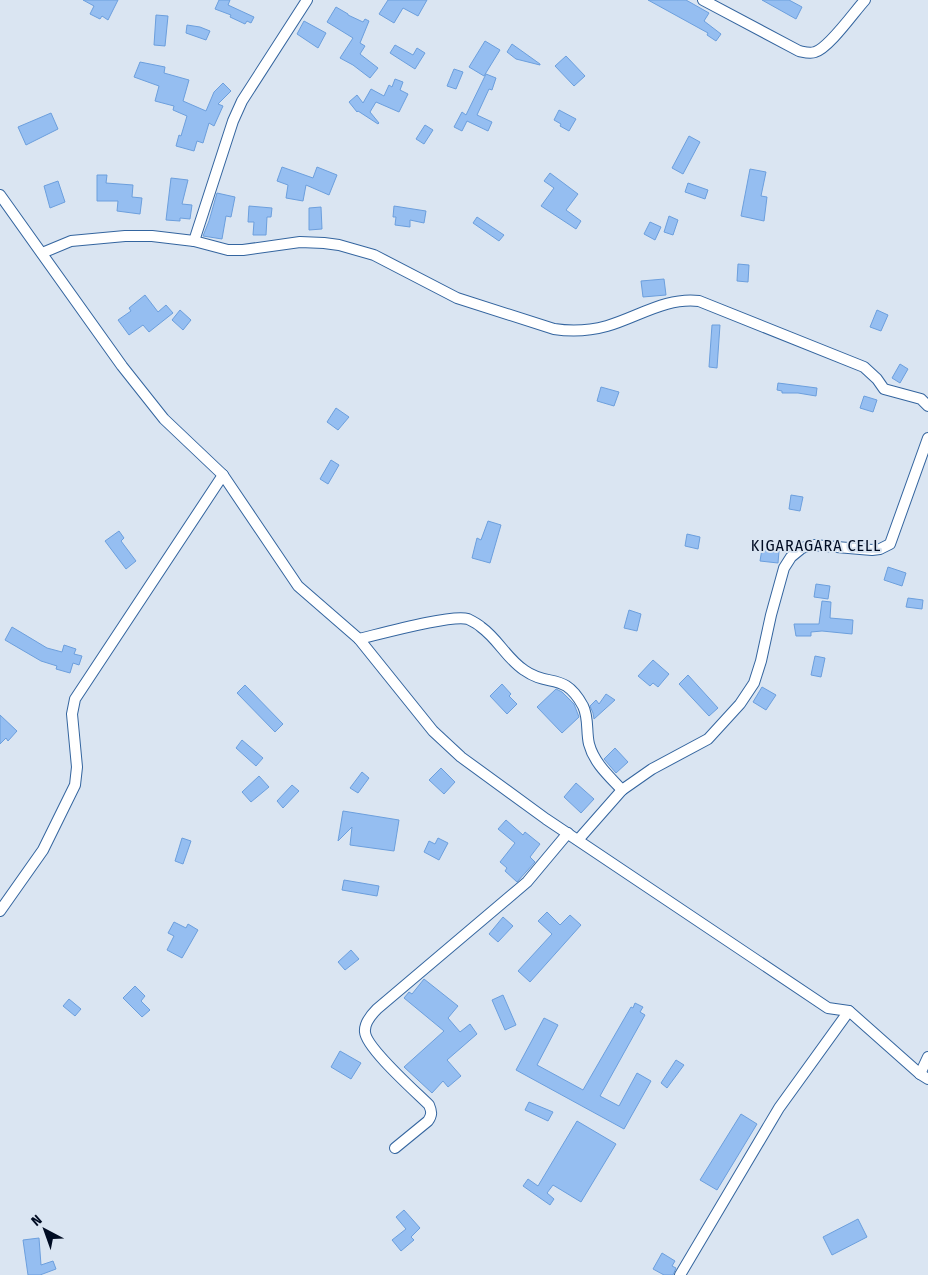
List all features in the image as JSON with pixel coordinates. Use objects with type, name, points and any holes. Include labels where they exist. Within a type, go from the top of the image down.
[{"type":"street","points":[[194,241],[233,121],[242,101],[307,0]]},
{"type":"street","points":[[703,0],[806,53],[814,52],[829,42],[864,0]]},
{"type":"street","points":[[0,195],[122,366],[164,419],[222,475],[298,586],[359,639],[433,731],[461,757],[546,819],[828,1008],[849,1011],[924,1077]]},
{"type":"street","points":[[42,253],[71,241],[107,237],[152,236],[194,241],[228,250],[244,250],[300,242],[339,245],[374,255],[457,298],[554,329],[580,332],[608,326],[670,302],[699,301],[864,367],[877,379],[884,389],[921,399],[928,406]]},
{"type":"street","points":[[578,840],[622,790],[652,769],[708,738],[740,704],[754,682],[784,568],[791,557],[802,548],[813,545],[872,550],[880,549],[890,544],[928,438]]},
{"type":"street","points":[[0,911],[43,850],[75,785],[77,767],[72,714],[75,699],[222,475]]},
{"type":"street","points":[[359,639],[448,619],[467,619],[480,626],[491,635],[523,670],[535,676],[564,683],[574,692],[584,708],[589,743],[594,756],[602,770],[622,790]]},
{"type":"street","points":[[395,1148],[428,1121],[432,1116],[432,1110],[369,1044],[365,1030],[370,1017],[377,1009],[527,882],[568,833]]},
{"type":"street","points":[[680,1275],[779,1108],[849,1011]]},
{"type":"street","points":[[924,1077],[928,1057]]},
{"type":"building","points":[[83,0],[118,0],[108,20],[102,16],[100,19],[90,14],[94,6]]},
{"type":"building","points":[[219,0],[230,0],[228,5],[254,17],[251,23],[247,21],[245,24],[230,17],[231,15],[215,9]]},
{"type":"building","points":[[388,0],[427,0],[418,16],[403,8],[394,23],[379,14]]},
{"type":"building","points":[[648,0],[686,0],[709,13],[704,21],[721,34],[716,41],[707,35],[708,33]]},
{"type":"building","points":[[762,0],[789,0],[802,7],[796,19]]},
{"type":"building","points":[[336,7],[363,22],[365,19],[369,21],[360,43],[365,46],[360,54],[378,68],[370,78],[340,58],[353,38],[327,22]]},
{"type":"building","points":[[156,15],[168,16],[165,46],[154,45]]},
{"type":"building","points":[[304,21],[326,33],[318,48],[297,34]]},
{"type":"building","points":[[187,25],[210,31],[206,40],[186,33]]},
{"type":"building","points":[[485,41],[500,50],[484,76],[469,67]]},
{"type":"building","points":[[512,44],[540,65],[516,59],[507,52]]},
{"type":"building","points":[[395,45],[413,55],[417,48],[425,53],[415,69],[390,53]]},
{"type":"building","points":[[566,56],[585,76],[574,86],[555,66]]},
{"type":"building","points":[[140,62],[165,67],[164,73],[189,80],[183,101],[206,111],[214,92],[223,83],[231,91],[218,104],[223,106],[214,126],[209,123],[203,143],[197,141],[194,151],[176,146],[187,116],[173,110],[174,106],[155,101],[159,86],[134,77]]},
{"type":"building","points":[[454,69],[463,72],[456,89],[447,86]]},
{"type":"building","points":[[486,74],[496,78],[492,90],[489,89],[477,115],[492,122],[488,131],[467,121],[462,131],[454,127],[462,112],[466,115]]},
{"type":"building","points":[[395,79],[403,82],[400,90],[408,94],[399,112],[376,102],[370,112],[378,124],[357,112],[349,102],[357,95],[363,103],[371,89],[384,96],[389,85],[392,87]]},
{"type":"building","points":[[559,110],[576,119],[569,131],[554,120]]},
{"type":"building","points":[[51,113],[58,129],[26,145],[18,127]]},
{"type":"building","points":[[425,125],[433,130],[424,144],[416,139]]},
{"type":"building","points":[[689,136],[700,142],[683,174],[672,168]]},
{"type":"building","points":[[282,167],[313,178],[317,167],[337,175],[329,195],[306,185],[303,201],[286,198],[288,185],[277,181]]},
{"type":"building","points":[[750,169],[766,172],[761,196],[767,197],[764,221],[741,216]]},
{"type":"building","points":[[550,173],[578,194],[566,210],[581,221],[576,229],[541,206],[554,188],[544,181]]},
{"type":"building","points":[[97,175],[107,175],[106,183],[133,185],[132,197],[142,198],[140,214],[117,211],[118,201],[97,201]]},
{"type":"building","points":[[171,178],[188,180],[182,204],[192,205],[190,219],[180,218],[180,221],[166,220]]},
{"type":"building","points":[[58,181],[65,202],[50,208],[44,186]]},
{"type":"building","points":[[688,183],[708,190],[705,199],[685,192]]},
{"type":"building","points":[[217,193],[235,197],[231,217],[226,216],[222,239],[203,236]]},
{"type":"building","points":[[249,206],[272,208],[271,217],[267,217],[266,235],[253,235],[254,222],[248,222]]},
{"type":"building","points":[[394,206],[426,211],[424,223],[410,220],[410,227],[395,225],[396,217],[393,217]]},
{"type":"building","points":[[321,207],[322,229],[309,230],[309,208]]},
{"type":"building","points":[[669,216],[678,220],[673,235],[664,232]]},
{"type":"building","points":[[477,217],[504,235],[499,241],[473,223]]},
{"type":"building","points":[[650,222],[661,227],[655,240],[644,234]]},
{"type":"building","points":[[738,264],[749,265],[748,282],[737,281]]},
{"type":"building","points":[[664,279],[666,295],[643,297],[641,281]]},
{"type":"building","points":[[145,295],[158,312],[166,305],[173,313],[149,332],[143,325],[129,335],[118,320],[131,311],[129,308]]},
{"type":"building","points":[[180,310],[191,320],[183,330],[172,320]]},
{"type":"building","points":[[877,310],[888,315],[881,331],[870,327]]},
{"type":"building","points":[[712,325],[720,325],[717,368],[709,367]]},
{"type":"building","points":[[900,364],[908,369],[900,383],[892,378]]},
{"type":"building","points":[[778,383],[817,388],[816,396],[782,393],[782,391],[777,390]]},
{"type":"building","points":[[601,387],[619,392],[614,406],[597,401]]},
{"type":"building","points":[[864,396],[877,400],[873,412],[860,408]]},
{"type":"building","points":[[336,408],[349,417],[338,430],[327,422]]},
{"type":"building","points":[[331,460],[339,465],[328,484],[320,479]]},
{"type":"building","points":[[791,495],[803,497],[800,511],[789,509]]},
{"type":"building","points":[[488,521],[501,525],[490,563],[472,558],[477,538],[481,540]]},
{"type":"building","points":[[119,531],[124,538],[121,541],[136,561],[126,569],[105,541]]},
{"type":"building","points":[[687,534],[700,537],[698,549],[685,546]]},
{"type":"building","points":[[762,549],[779,551],[778,563],[760,561]]},
{"type":"building","points":[[888,567],[906,573],[902,586],[884,580]]},
{"type":"building","points":[[816,584],[830,586],[828,599],[814,597]]},
{"type":"building","points":[[908,598],[923,600],[922,609],[906,607]]},
{"type":"building","points":[[822,601],[831,602],[830,618],[853,620],[852,634],[822,631],[811,632],[811,636],[796,636],[794,624],[819,624]]},
{"type":"building","points":[[629,610],[641,614],[637,631],[624,628]]},
{"type":"building","points":[[12,627],[47,648],[62,652],[64,645],[76,649],[74,654],[82,656],[79,665],[73,663],[70,673],[56,669],[57,666],[41,661],[5,640]]},
{"type":"building","points":[[815,656],[825,658],[821,677],[811,675]]},
{"type":"building","points":[[653,660],[669,674],[658,687],[653,683],[650,686],[638,676]]},
{"type":"building","points":[[688,675],[718,708],[709,716],[679,684]]},
{"type":"building","points":[[502,684],[511,694],[509,696],[517,704],[507,714],[490,696]]},
{"type":"building","points":[[245,685],[283,724],[275,732],[237,693]]},
{"type":"building","points":[[762,687],[776,695],[766,710],[753,702]]},
{"type":"building","points":[[556,689],[562,692],[574,704],[579,717],[562,733],[537,707]]},
{"type":"building","points":[[606,694],[615,700],[594,719],[590,706],[596,700],[599,704]]},
{"type":"building","points":[[0,715],[17,731],[8,741],[6,738],[0,744]]},
{"type":"building","points":[[242,740],[263,758],[256,766],[236,748]]},
{"type":"building","points":[[615,748],[628,762],[616,773],[604,759]]},
{"type":"building","points":[[441,768],[455,782],[444,794],[429,780]]},
{"type":"building","points":[[362,772],[369,778],[358,793],[350,788]]},
{"type":"building","points":[[259,776],[269,787],[251,802],[242,792]]},
{"type":"building","points":[[576,783],[594,799],[581,813],[564,797]]},
{"type":"building","points":[[292,785],[299,791],[283,808],[277,801]]},
{"type":"building","points":[[343,811],[399,820],[394,851],[350,845],[352,827],[338,841]]},
{"type":"building","points":[[506,820],[523,835],[525,832],[540,844],[530,857],[535,862],[517,882],[505,871],[507,868],[500,862],[515,843],[498,829]]},
{"type":"building","points":[[182,838],[191,841],[183,864],[175,861]]},
{"type":"building","points":[[438,838],[448,843],[439,860],[424,852],[429,841],[435,844]]},
{"type":"building","points":[[344,880],[379,886],[377,896],[342,890]]},
{"type":"building","points":[[547,912],[560,925],[570,915],[581,925],[530,982],[518,971],[552,934],[538,921]]},
{"type":"building","points":[[503,917],[513,926],[498,942],[489,934]]},
{"type":"building","points":[[174,922],[186,928],[188,924],[198,930],[182,958],[167,950],[174,936],[168,933]]},
{"type":"building","points":[[351,950],[359,959],[345,970],[338,962]]},
{"type":"building","points":[[424,979],[458,1006],[448,1018],[460,1032],[470,1024],[477,1034],[447,1060],[461,1076],[448,1087],[443,1081],[432,1093],[404,1067],[444,1031],[404,998],[409,992],[412,994]]},
{"type":"building","points":[[135,986],[145,996],[141,1001],[150,1010],[142,1017],[123,998]]},
{"type":"building","points":[[503,995],[516,1025],[505,1030],[492,1000]]},
{"type":"building","points":[[69,999],[81,1009],[75,1016],[63,1006]]},
{"type":"building","points":[[635,1003],[643,1007],[640,1012],[645,1015],[600,1096],[619,1106],[637,1073],[651,1081],[624,1129],[516,1070],[544,1018],[558,1025],[537,1065],[583,1090]]},
{"type":"building","points":[[340,1051],[361,1063],[351,1079],[331,1067]]},
{"type":"building","points":[[676,1060],[684,1065],[667,1088],[661,1083]]},
{"type":"building","points":[[529,1102],[553,1112],[548,1121],[525,1110]]},
{"type":"building","points":[[741,1114],[757,1124],[717,1190],[700,1180]]},
{"type":"building","points":[[577,1121],[616,1144],[581,1202],[553,1185],[547,1193],[554,1199],[550,1205],[523,1186],[528,1179],[538,1186]]},
{"type":"building","points":[[404,1210],[420,1228],[411,1237],[414,1240],[401,1251],[392,1240],[406,1229],[396,1217]]},
{"type":"building","points":[[858,1219],[867,1237],[832,1255],[823,1237]]},
{"type":"building","points":[[39,1238],[41,1265],[53,1261],[56,1269],[40,1275],[28,1275],[23,1240]]},
{"type":"building","points":[[662,1253],[675,1261],[672,1266],[676,1268],[673,1275],[664,1275],[653,1269]]},
{"type":"district","name":"KIGARAGARA CELL","points":[[816,545]]}]
